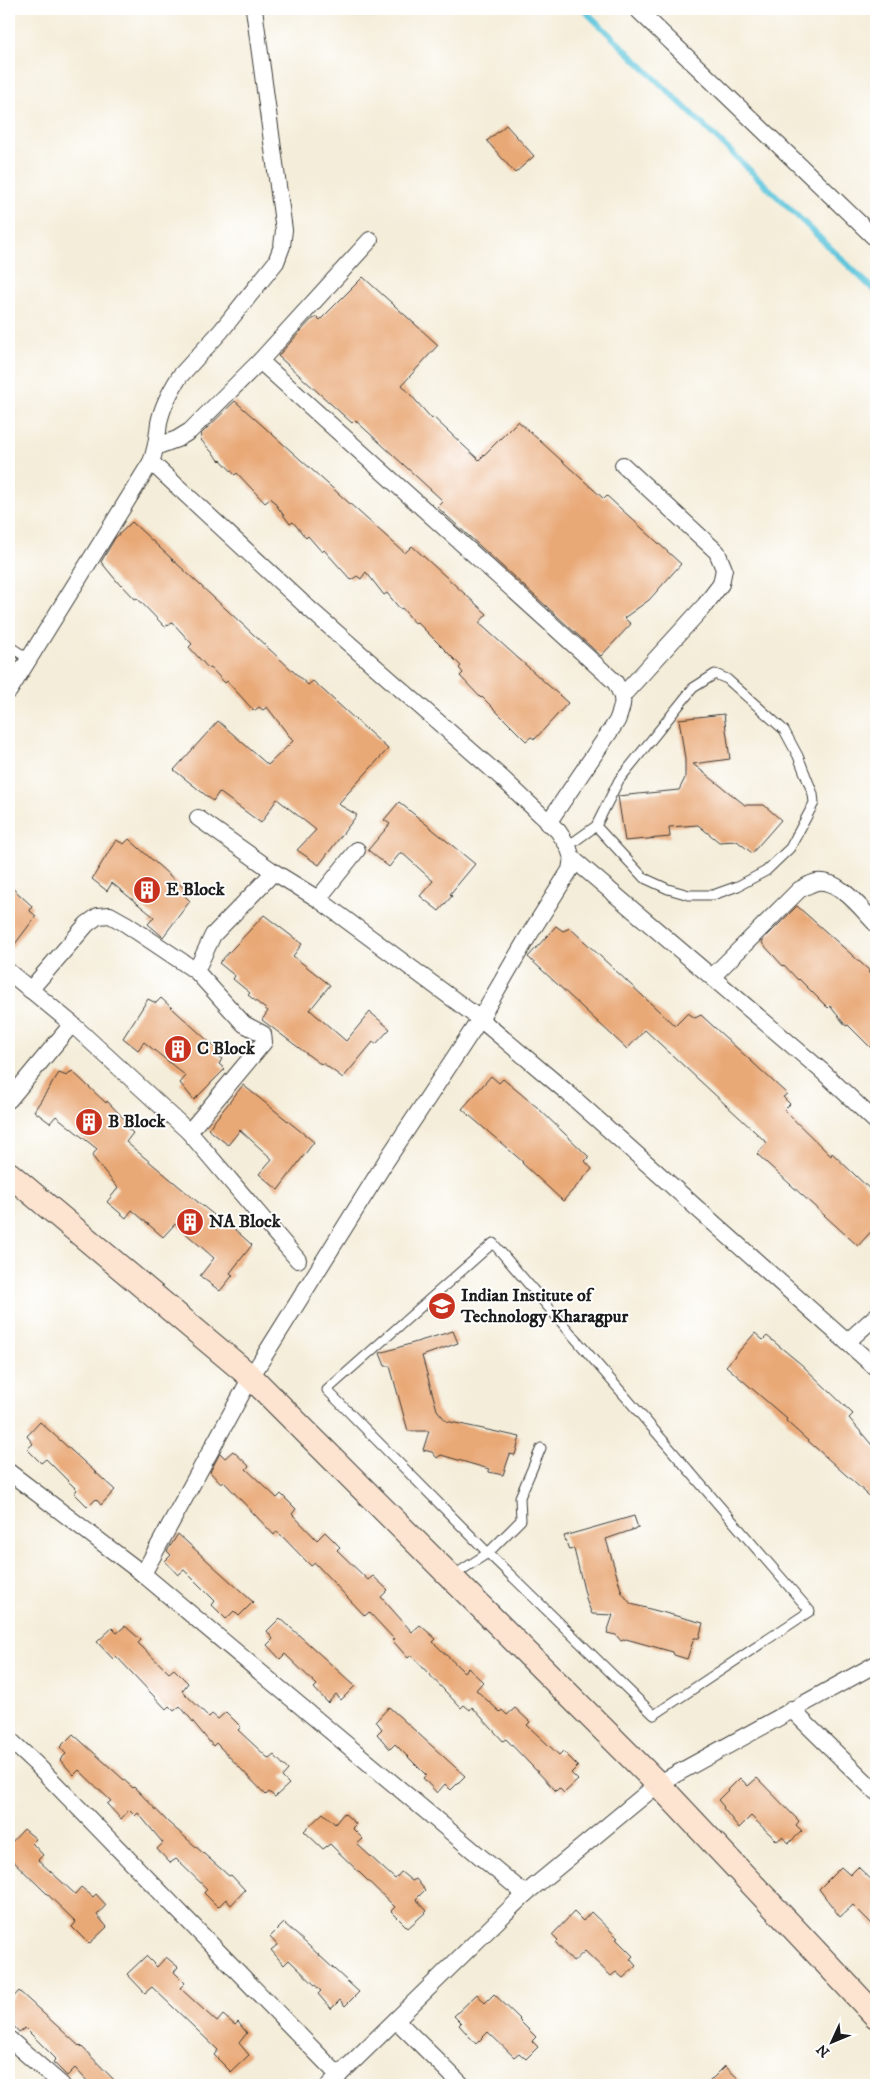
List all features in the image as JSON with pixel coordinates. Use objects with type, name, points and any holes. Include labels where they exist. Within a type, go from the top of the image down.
[{"type":"street","points":[[11,684],[30,659],[151,462],[158,446],[159,422],[180,376],[258,286],[276,262],[282,246],[284,230],[254,9]]},
{"type":"street","points":[[637,9],[876,239]]},
{"type":"street","points":[[158,446],[177,439],[190,431],[260,361],[370,240]]},
{"type":"street","points":[[260,361],[615,682],[623,695],[623,707],[616,721],[548,823]]},
{"type":"street","points":[[151,462],[306,605],[503,779],[558,831],[570,852],[822,1071],[876,1122]]},
{"type":"street","points":[[623,465],[717,552],[724,569],[721,584],[705,604],[623,695]]},
{"type":"street","points":[[198,818],[274,872],[318,899],[480,1018],[569,1094],[876,1368]]},
{"type":"street","points":[[318,899],[357,850]]},
{"type":"street","points":[[143,1574],[251,1377],[381,1169],[480,1018],[570,870],[570,852]]},
{"type":"street","points":[[196,972],[212,935],[274,872]]},
{"type":"street","points":[[712,977],[799,890],[816,882],[828,882],[842,891],[876,924]]},
{"type":"street","points":[[30,990],[87,924],[98,916],[110,915],[126,924],[196,972],[244,1024],[263,1034],[264,1042],[189,1132]]},
{"type":"street","points":[[9,972],[72,1024],[189,1132],[298,1260]]},
{"type":"street","points":[[9,1100],[72,1024]]},
{"type":"street","points":[[9,1174],[251,1377],[658,1784],[876,2016]]},
{"type":"street","points":[[847,1342],[876,1316]]},
{"type":"street","points":[[9,1472],[143,1574],[525,1894]]},
{"type":"street","points":[[12,1748],[43,1771],[334,2080],[525,1894],[658,1784],[876,1664]]},
{"type":"street","points":[[792,1709],[876,1792]]},
{"type":"street","points":[[396,2020],[462,2085]]},
{"type":"street","points":[[9,2040],[62,2085]]},
{"type":"lane","points":[[9,646],[30,659]]},
{"type":"lane","points":[[570,852],[596,826],[619,780],[693,688],[715,674],[726,679],[784,730],[798,756],[813,794],[814,803],[790,848],[766,871],[738,886],[713,895],[689,895],[668,889],[644,878],[596,826]]},
{"type":"lane","points":[[494,1243],[810,1611],[654,1715],[488,1553],[327,1390],[494,1243]]},
{"type":"lane","points":[[451,1577],[488,1553],[521,1520],[520,1497],[541,1448]]},
{"type":"building","points":[[506,125],[534,156],[515,173],[487,141]]},
{"type":"building","points":[[363,277],[438,345],[402,385],[432,419],[433,417],[479,460],[518,421],[604,499],[607,496],[681,564],[649,600],[624,618],[631,624],[601,656],[437,507],[443,501],[355,420],[352,423],[278,356],[311,320],[317,317],[320,320]]},
{"type":"building","points":[[235,401],[405,553],[412,546],[487,614],[479,623],[568,703],[535,739],[531,737],[526,741],[481,698],[460,676],[463,673],[459,668],[461,666],[417,622],[415,623],[402,608],[400,609],[387,593],[384,595],[366,572],[361,579],[357,576],[351,580],[324,550],[322,552],[308,536],[306,538],[293,522],[290,524],[271,498],[265,503],[237,473],[235,475],[200,439],[201,434]]},
{"type":"building","points":[[132,522],[308,685],[313,681],[388,749],[338,804],[357,815],[319,865],[297,850],[316,830],[277,799],[261,823],[219,792],[213,801],[174,770],[218,721],[268,765],[293,741],[267,707],[263,710],[259,707],[254,711],[227,681],[225,683],[211,668],[209,669],[189,647],[192,644],[172,622],[165,627],[137,598],[135,599],[120,585],[101,562],[115,538]]},
{"type":"building","points":[[724,714],[730,759],[693,764],[745,805],[764,805],[781,820],[752,853],[737,841],[719,842],[698,825],[669,827],[670,837],[625,841],[618,796],[679,790],[685,778],[685,759],[679,719]]},
{"type":"building","points":[[399,802],[475,864],[450,894],[452,896],[439,911],[420,896],[433,881],[401,852],[389,867],[368,850],[390,824],[384,820]]},
{"type":"building","name":"E Block","points":[[129,839],[187,891],[185,896],[190,901],[163,937],[148,924],[154,917],[112,883],[107,891],[92,879],[116,840],[124,844]]},
{"type":"building","points":[[9,885],[32,906],[30,911],[36,916],[9,952]]},
{"type":"building","points":[[797,906],[870,971],[868,972],[876,980],[876,1053],[848,1025],[846,1026],[830,1006],[828,1008],[783,966],[762,943]]},
{"type":"building","points":[[264,915],[302,944],[293,956],[330,985],[310,1010],[346,1041],[370,1012],[390,1029],[376,1044],[373,1042],[343,1078],[324,1064],[319,1063],[262,1020],[268,1011],[248,995],[250,993],[233,979],[235,976],[219,963]]},
{"type":"building","points":[[556,926],[563,931],[570,928],[675,1026],[688,1013],[695,1018],[701,1015],[787,1094],[783,1097],[790,1104],[784,1110],[831,1156],[832,1153],[876,1195],[876,1226],[858,1246],[757,1154],[767,1143],[645,1030],[627,1049],[528,957]]},
{"type":"building","name":"C Block","points":[[161,998],[218,1050],[216,1055],[222,1059],[219,1064],[225,1069],[194,1100],[180,1083],[186,1076],[144,1042],[138,1050],[123,1038],[148,999],[156,1003]]},
{"type":"building","points":[[72,1071],[106,1103],[107,1101],[129,1124],[127,1128],[133,1133],[126,1142],[252,1245],[230,1273],[233,1275],[220,1291],[200,1276],[214,1258],[175,1224],[163,1237],[132,1210],[126,1218],[107,1202],[118,1188],[92,1156],[97,1149],[56,1116],[50,1123],[34,1111],[59,1073],[67,1076]]},
{"type":"building","points":[[491,1076],[499,1083],[503,1079],[538,1108],[589,1157],[585,1161],[592,1169],[563,1201],[523,1162],[462,1109]]},
{"type":"building","points":[[243,1085],[314,1142],[278,1190],[259,1174],[272,1159],[240,1130],[228,1145],[208,1129]]},
{"type":"building","points":[[453,1331],[458,1343],[422,1356],[437,1410],[446,1421],[520,1437],[515,1455],[510,1454],[503,1475],[441,1455],[437,1458],[432,1452],[423,1450],[429,1431],[408,1431],[390,1366],[385,1366],[380,1353]]},
{"type":"building","points":[[755,1333],[763,1340],[767,1336],[802,1365],[853,1414],[849,1418],[876,1450],[876,1502],[786,1421],[787,1419],[726,1366]]},
{"type":"building","points":[[40,1422],[115,1490],[101,1505],[96,1499],[88,1507],[74,1493],[77,1490],[46,1459],[41,1463],[27,1449],[33,1444],[27,1436]]},
{"type":"building","points":[[233,1451],[249,1466],[246,1469],[277,1498],[281,1494],[296,1509],[292,1514],[317,1540],[325,1532],[340,1547],[337,1550],[368,1580],[373,1576],[388,1590],[381,1597],[412,1632],[420,1625],[436,1639],[433,1642],[464,1672],[468,1668],[483,1682],[476,1690],[500,1712],[502,1710],[507,1715],[515,1708],[530,1722],[527,1725],[559,1755],[563,1751],[578,1766],[571,1773],[578,1780],[564,1793],[559,1788],[556,1791],[506,1739],[503,1741],[472,1707],[470,1710],[464,1705],[461,1708],[411,1655],[408,1658],[392,1640],[394,1639],[369,1612],[365,1616],[315,1563],[311,1566],[277,1531],[274,1535],[224,1482],[221,1484],[210,1472],[220,1453],[225,1458]]},
{"type":"building","points":[[634,1516],[638,1528],[606,1539],[622,1593],[631,1604],[703,1623],[699,1638],[694,1638],[687,1659],[674,1655],[673,1652],[626,1639],[621,1641],[616,1635],[607,1633],[613,1615],[592,1614],[587,1602],[574,1549],[569,1550],[564,1536]]},
{"type":"building","points":[[178,1534],[253,1602],[239,1616],[234,1611],[226,1619],[212,1605],[215,1601],[184,1570],[178,1575],[165,1561],[171,1555],[167,1551]]},
{"type":"building","points":[[280,1618],[355,1686],[341,1700],[336,1694],[328,1703],[314,1688],[317,1685],[285,1654],[280,1659],[267,1645],[273,1639],[267,1631]]},
{"type":"building","points":[[125,1626],[141,1640],[138,1643],[169,1673],[174,1669],[188,1683],[182,1691],[209,1717],[212,1714],[218,1719],[226,1712],[241,1727],[238,1730],[269,1759],[274,1755],[288,1770],[282,1777],[289,1784],[275,1797],[269,1792],[266,1795],[216,1743],[213,1746],[180,1706],[174,1711],[169,1706],[166,1709],[116,1656],[113,1659],[97,1642],[112,1628],[117,1633]]},
{"type":"building","points":[[389,1707],[465,1776],[451,1790],[445,1784],[437,1793],[423,1778],[426,1775],[395,1744],[390,1749],[377,1734],[382,1729],[376,1721]]},
{"type":"building","points":[[73,1734],[134,1787],[169,1823],[229,1876],[231,1875],[245,1890],[231,1905],[226,1899],[218,1907],[204,1893],[207,1889],[176,1859],[170,1863],[157,1849],[163,1843],[138,1813],[135,1816],[129,1810],[121,1819],[107,1804],[111,1801],[79,1770],[74,1775],[60,1760],[66,1754],[60,1747]]},
{"type":"building","points":[[740,1778],[748,1786],[757,1778],[799,1821],[796,1825],[802,1831],[789,1843],[782,1837],[777,1841],[751,1816],[739,1828],[718,1800]]},
{"type":"building","points":[[323,1813],[335,1824],[344,1813],[356,1824],[352,1828],[363,1839],[357,1844],[395,1879],[401,1872],[412,1881],[416,1879],[425,1890],[416,1899],[427,1911],[408,1928],[391,1911],[395,1907],[330,1844],[323,1849],[304,1831]]},
{"type":"building","points":[[24,1829],[36,1839],[32,1843],[43,1855],[38,1860],[75,1894],[81,1887],[93,1897],[96,1894],[106,1905],[97,1915],[107,1927],[89,1944],[72,1927],[76,1922],[9,1857],[9,1845]]},
{"type":"building","points":[[841,1867],[850,1875],[858,1867],[876,1884],[876,1928],[853,1905],[840,1917],[819,1889]]},
{"type":"building","points":[[574,1912],[583,1921],[591,1912],[618,1938],[616,1939],[633,1956],[630,1959],[636,1966],[623,1978],[616,1972],[611,1976],[585,1951],[573,1962],[556,1943],[558,1941],[552,1935]]},
{"type":"building","points":[[284,1923],[359,1992],[345,2006],[340,2000],[331,2009],[318,1994],[321,1991],[289,1960],[284,1965],[271,1950],[277,1945],[270,1937]]},
{"type":"building","points":[[146,1956],[157,1967],[166,1957],[178,1967],[174,1972],[185,1983],[180,1988],[217,2022],[223,2015],[235,2025],[238,2022],[247,2033],[239,2043],[249,2055],[231,2072],[214,2055],[218,2050],[152,1987],[145,1993],[127,1974]]},
{"type":"building","points":[[19,1991],[80,2045],[119,2085],[91,2085],[75,2068],[67,2076],[53,2062],[56,2059],[25,2028],[19,2032],[9,2021],[9,2002]]},
{"type":"building","points":[[477,1994],[485,2003],[494,1994],[536,2037],[532,2041],[538,2047],[526,2059],[519,2053],[514,2057],[488,2032],[476,2044],[459,2025],[461,2023],[454,2016]]},
{"type":"building","points":[[725,2066],[745,2085],[706,2085]]},
{"type":"waterway","points":[[583,9],[876,292]]},
{"type":"place","name":"E Block","points":[[147,890]]},
{"type":"place","name":"C Block","points":[[178,1049]]},
{"type":"place","name":"B Block","points":[[89,1122]]},
{"type":"place","name":"NA Block","points":[[190,1222]]},
{"type":"place","name":"Indian Institute of Technology Kharagpur","points":[[442,1306]]}]
